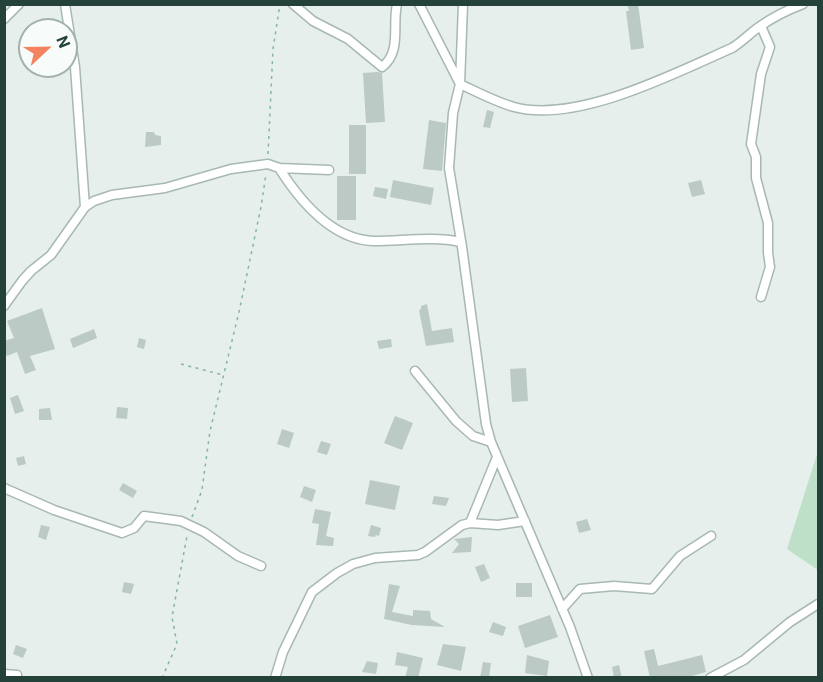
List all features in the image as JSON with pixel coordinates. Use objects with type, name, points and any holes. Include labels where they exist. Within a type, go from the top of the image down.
[{"type":"street","points":[[4,19],[19,4]]},
{"type":"street","points":[[65,4],[75,67],[85,207]]},
{"type":"street","points":[[293,4],[313,21],[348,39],[382,67],[388,62],[396,40],[394,15],[397,4]]},
{"type":"street","points":[[419,4],[460,84],[516,108],[553,111],[588,105],[655,82],[742,42],[761,26],[785,11],[803,4]]},
{"type":"street","points":[[463,4],[460,84],[453,113],[449,168],[486,424],[497,457],[562,609],[588,678]]},
{"type":"street","points":[[761,26],[770,47],[759,84],[751,144],[756,157],[756,178],[768,231],[770,267],[761,297]]},
{"type":"street","points":[[4,306],[22,280],[51,255],[85,207],[112,195],[165,188],[231,170],[268,164],[279,168],[329,170]]},
{"type":"street","points":[[279,168],[302,201],[337,230],[371,241],[427,238],[461,242]]},
{"type":"street","points":[[415,371],[456,421],[473,436],[491,442]]},
{"type":"street","points":[[470,522],[497,457]]},
{"type":"street","points":[[4,488],[54,510],[122,533],[134,528],[144,516],[181,521],[204,532],[238,556],[261,566]]},
{"type":"street","points":[[275,678],[283,652],[312,592],[353,564],[375,558],[418,555],[470,522],[498,525],[525,521]]},
{"type":"street","points":[[562,609],[580,589],[614,586],[652,589],[680,556],[711,536]]},
{"type":"street","points":[[710,678],[744,660],[790,622],[819,604]]},
{"type":"street","points":[[4,674],[17,675]]},
{"type":"path","points":[[162,678],[177,644],[172,617],[189,525],[202,490],[206,454],[261,207],[268,164],[273,49],[280,4]]},
{"type":"path","points":[[181,364],[223,375]]},
{"type":"green space","points":[[818,451],[818,570],[787,549]]},
{"type":"building","points":[[627,4],[638,4],[644,48],[631,50]]},
{"type":"building","points":[[363,73],[382,73],[385,122],[366,123]]},
{"type":"building","points":[[487,110],[494,112],[490,128],[483,127]]},
{"type":"building","points":[[429,120],[446,123],[442,171],[423,169]]},
{"type":"building","points":[[349,125],[366,125],[366,174],[349,174]]},
{"type":"building","points":[[146,132],[154,132],[155,135],[161,136],[161,145],[145,147]]},
{"type":"building","points":[[337,176],[356,176],[356,220],[337,220]]},
{"type":"building","points":[[393,180],[434,188],[431,205],[390,197]]},
{"type":"building","points":[[701,180],[705,194],[692,197],[688,183]]},
{"type":"building","points":[[375,187],[388,189],[386,199],[373,196]]},
{"type":"building","points":[[427,304],[432,331],[452,328],[454,342],[426,346],[419,310],[421,306]]},
{"type":"building","points":[[42,308],[55,349],[30,356],[36,370],[25,374],[17,352],[7,356],[4,351],[4,341],[14,338],[7,321]]},
{"type":"building","points":[[94,329],[97,338],[73,348],[70,339]]},
{"type":"building","points":[[139,338],[146,340],[144,349],[137,347]]},
{"type":"building","points":[[391,339],[392,347],[379,349],[377,341]]},
{"type":"building","points":[[526,368],[528,401],[512,402],[510,369]]},
{"type":"building","points":[[18,395],[24,411],[15,414],[10,398]]},
{"type":"building","points":[[117,407],[128,408],[127,419],[116,418]]},
{"type":"building","points":[[50,408],[52,420],[39,420],[39,409]]},
{"type":"building","points":[[395,416],[413,423],[402,450],[384,443]]},
{"type":"building","points":[[282,429],[294,433],[289,448],[277,444]]},
{"type":"building","points":[[321,441],[331,444],[327,455],[317,452]]},
{"type":"building","points":[[24,456],[26,464],[18,466],[16,458]]},
{"type":"building","points":[[370,480],[400,486],[395,510],[365,504]]},
{"type":"building","points":[[123,483],[137,491],[133,498],[119,490]]},
{"type":"building","points":[[304,486],[316,490],[312,502],[300,497]]},
{"type":"building","points":[[434,496],[449,498],[446,506],[432,504]]},
{"type":"building","points":[[315,509],[331,512],[326,536],[334,538],[333,546],[316,545],[319,524],[312,523]]},
{"type":"building","points":[[587,519],[591,530],[579,533],[576,522]]},
{"type":"building","points":[[41,525],[50,527],[46,540],[38,537]]},
{"type":"building","points":[[371,525],[381,528],[379,536],[368,536]]},
{"type":"building","points":[[472,537],[471,552],[452,553],[459,544],[454,539]]},
{"type":"building","points":[[484,564],[490,578],[481,582],[475,567]]},
{"type":"building","points":[[124,582],[134,584],[131,594],[122,592]]},
{"type":"building","points":[[516,583],[532,583],[532,597],[516,597]]},
{"type":"building","points":[[389,584],[400,586],[392,612],[413,616],[413,610],[430,611],[431,619],[445,627],[412,625],[384,619]]},
{"type":"building","points":[[550,615],[558,637],[525,648],[518,626]]},
{"type":"building","points":[[493,622],[506,627],[503,636],[489,632]]},
{"type":"building","points":[[443,644],[466,647],[461,671],[437,665]]},
{"type":"building","points":[[16,645],[27,649],[23,658],[13,654]]},
{"type":"building","points":[[654,649],[658,666],[702,655],[706,672],[685,678],[650,678],[644,651]]},
{"type":"building","points":[[397,652],[423,658],[418,678],[405,678],[408,667],[395,665]]},
{"type":"building","points":[[527,655],[549,661],[547,676],[525,673]]},
{"type":"building","points":[[367,661],[378,663],[376,674],[362,672]]},
{"type":"building","points":[[483,662],[491,663],[489,678],[480,678]]},
{"type":"building","points":[[619,665],[622,678],[614,678],[612,667]]}]
